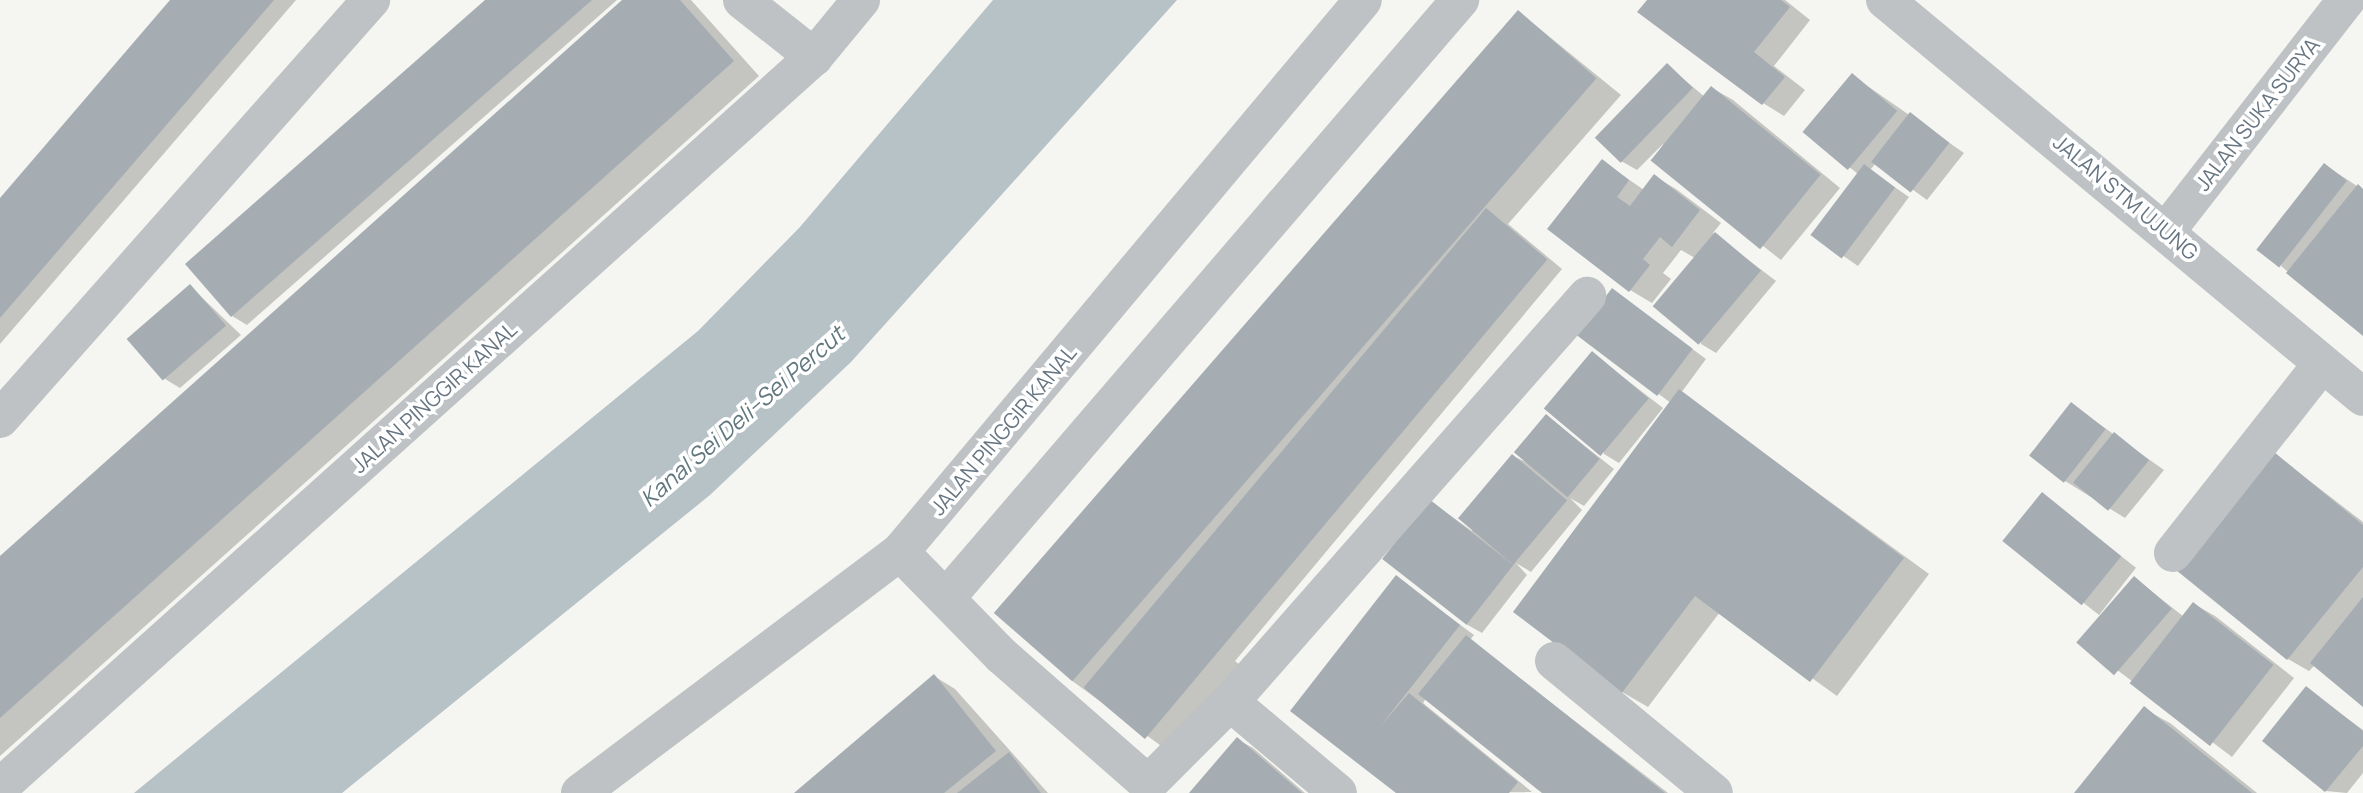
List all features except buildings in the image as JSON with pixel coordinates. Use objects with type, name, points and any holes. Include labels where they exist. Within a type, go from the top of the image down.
[{"type":"street","points":[[0,419],[370,0]]},
{"type":"street","points":[[742,0],[814,57]]},
{"type":"street","name":"JALAN PINGGIR KANAL","points":[[0,787],[814,57],[861,0]]},
{"type":"street","name":"JALAN PINGGIR KANAL","points":[[580,793],[900,552],[1363,0]]},
{"type":"street","points":[[946,598],[1460,0]]},
{"type":"street","name":"JALAN STM UJUNG","points":[[1885,0],[2168,229],[2320,366],[2363,397]]},
{"type":"street","name":"JALAN SUKA SURYA","points":[[2168,229],[2346,0]]},
{"type":"street","points":[[900,552],[1144,788],[1230,702],[1587,296]]},
{"type":"street","points":[[2173,553],[2320,366]]},
{"type":"street","points":[[1554,661],[1714,793]]},
{"type":"street","points":[[1230,702],[1338,793]]},
{"type":"water","name":"Kanal Sei Deli–Sei Percut","points":[[993,0],[1177,0],[851,362],[710,495],[342,793],[134,793],[698,331],[800,227]]}]
